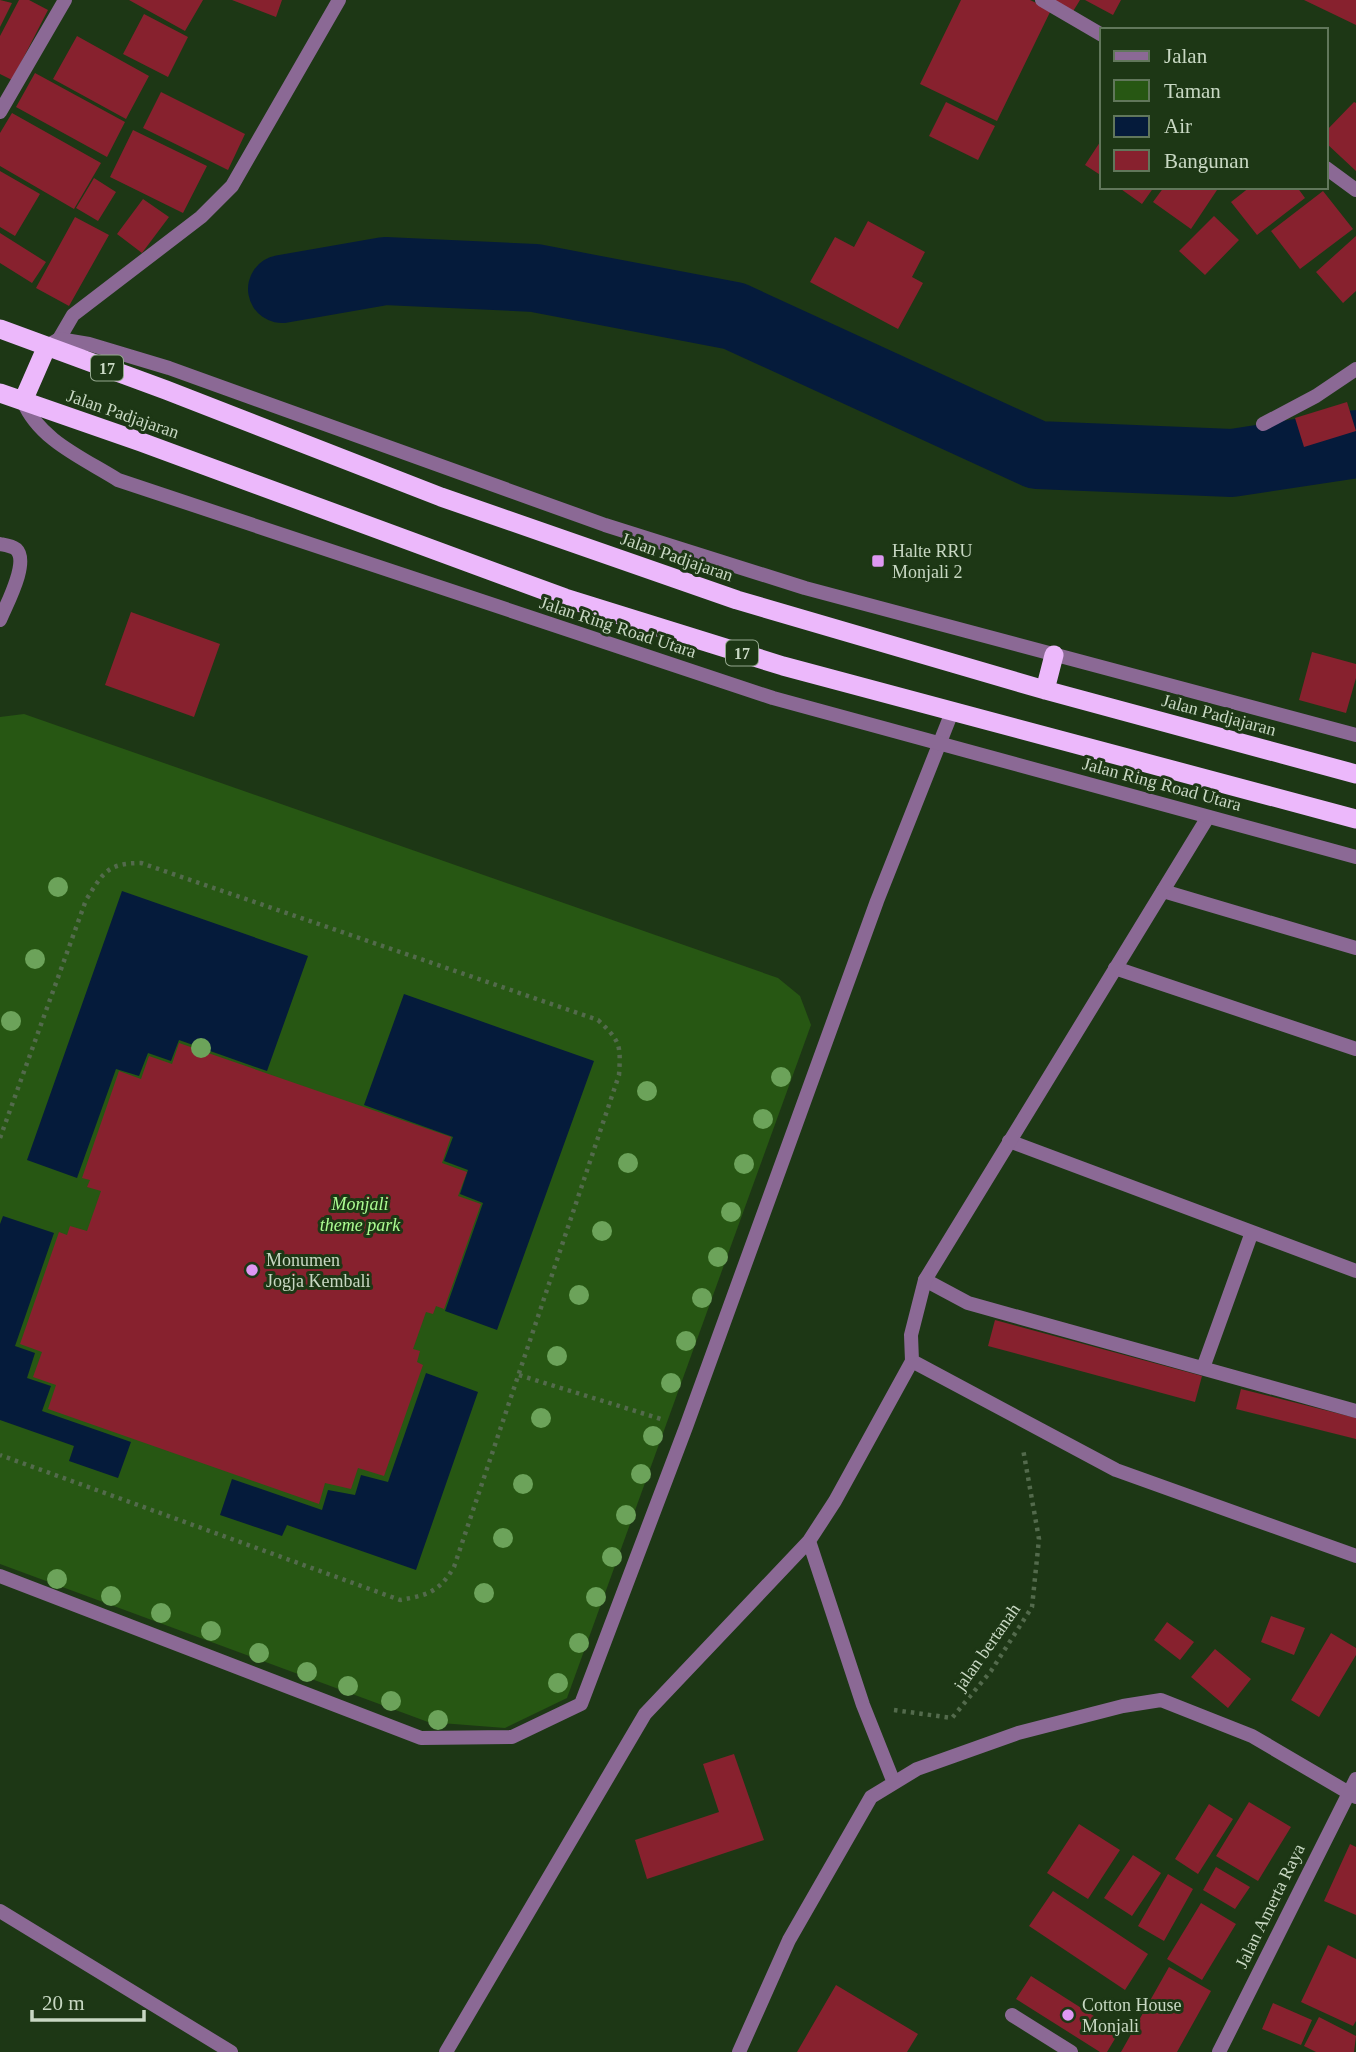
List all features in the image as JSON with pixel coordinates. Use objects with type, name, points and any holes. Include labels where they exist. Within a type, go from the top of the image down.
[{"type":"highway","name":"Jalan Padjajaran","points":[[0,329],[53,343],[441,497],[737,600],[1045,690],[1356,774]]},
{"type":"highway","points":[[23,401],[53,343]]},
{"type":"highway","name":"Jalan Padjajaran","points":[[0,393],[565,598],[783,666],[1356,819]]},
{"type":"highway","points":[[1045,690],[1054,655]]},
{"type":"street","points":[[2,106],[65,0]]},
{"type":"street","points":[[53,343],[73,314],[201,217],[232,186],[339,0]]},
{"type":"street","points":[[1042,0],[1100,34]]},
{"type":"street","points":[[1328,169],[1356,190]]},
{"type":"street","points":[[53,343],[89,344],[169,368],[605,526],[805,588],[1356,735]]},
{"type":"street","points":[[1263,424],[1316,396],[1356,369]]},
{"type":"street","name":"Jalan Ring Road Utara","points":[[23,401],[28,414],[44,433],[118,480],[773,698],[1356,857]]},
{"type":"street","points":[[0,544],[15,548],[20,554],[21,565],[0,620]]},
{"type":"street","points":[[0,1576],[421,1738],[512,1737],[581,1704],[686,1427],[872,915],[952,712]]},
{"type":"street","points":[[451,2050],[645,1714],[809,1541],[835,1501],[912,1362],[911,1335],[925,1280],[1208,817]]},
{"type":"street","points":[[1163,891],[1356,948]]},
{"type":"street","points":[[1115,968],[1356,1049]]},
{"type":"street","points":[[1009,1141],[1356,1271]]},
{"type":"street","points":[[1203,1368],[1252,1232]]},
{"type":"street","points":[[925,1280],[968,1303],[1356,1411]]},
{"type":"street","points":[[912,1362],[1116,1470],[1356,1556]]},
{"type":"street","points":[[809,1541],[863,1705],[894,1783]]},
{"type":"street","points":[[739,2052],[789,1940],[871,1797],[917,1769],[1018,1733],[1123,1706],[1161,1700],[1252,1735],[1354,1789]]},
{"type":"street","name":"Jalan Amerta Raya","points":[[1219,2052],[1354,1789]]},
{"type":"street","points":[[0,1911],[231,2052]]},
{"type":"street","points":[[1012,2015],[1071,2052]]},
{"type":"path","points":[[0,1138],[86,900],[102,875],[121,863],[141,863],[598,1020],[617,1038],[620,1057],[619,1075],[519,1375],[454,1567],[444,1584],[426,1595],[400,1600],[0,1455]]},
{"type":"path","points":[[519,1375],[686,1427]]},
{"type":"path","name":"jalan bertanah","points":[[863,1705],[952,1718],[991,1671],[1032,1607],[1040,1539],[1017,1417]]},
{"type":"green space","name":"Monjali theme park","points":[[24,714],[778,978],[800,996],[811,1025],[567,1698],[505,1728],[428,1722],[0,1564],[0,717]]},
{"type":"water","points":[[122,891],[308,956],[267,1071],[179,1040],[171,1061],[148,1053],[139,1076],[116,1069],[77,1178],[27,1160]]},
{"type":"water","points":[[404,994],[594,1061],[497,1330],[445,1311],[483,1203],[460,1194],[468,1170],[444,1161],[453,1137],[364,1105]]},
{"type":"water","points":[[3,1216],[54,1233],[15,1346],[35,1353],[27,1378],[51,1386],[42,1411],[131,1442],[118,1478],[69,1461],[74,1446],[0,1420],[0,1224]]},
{"type":"water","points":[[426,1373],[478,1392],[416,1570],[287,1525],[282,1536],[220,1515],[232,1479],[322,1510],[328,1490],[355,1495],[361,1475],[388,1482]]},
{"type":"building","points":[[0,0],[12,3],[0,27]]},
{"type":"building","points":[[19,0],[29,0],[48,10],[12,80],[0,74],[0,36]]},
{"type":"building","points":[[129,0],[203,0],[185,31]]},
{"type":"building","points":[[232,0],[282,0],[276,17]]},
{"type":"building","points":[[961,0],[1030,0],[1051,10],[997,121],[920,84]]},
{"type":"building","points":[[1050,0],[1080,0],[1072,13]]},
{"type":"building","points":[[1085,0],[1121,0],[1113,15]]},
{"type":"building","points":[[1304,0],[1356,0],[1356,25]]},
{"type":"building","points":[[144,14],[188,37],[168,77],[123,54]]},
{"type":"building","points":[[77,36],[149,76],[126,119],[53,79]]},
{"type":"building","points":[[35,73],[125,122],[107,157],[16,107]]},
{"type":"building","points":[[161,92],[245,134],[228,170],[143,128]]},
{"type":"building","points":[[946,102],[995,126],[978,160],[929,136]]},
{"type":"building","points":[[1356,103],[1356,171],[1328,145],[1328,129]]},
{"type":"building","points":[[12,113],[101,163],[74,209],[0,166],[0,133]]},
{"type":"building","points":[[133,130],[207,166],[183,213],[110,177]]},
{"type":"building","points":[[1100,142],[1100,175],[1085,165]]},
{"type":"building","points":[[0,171],[40,194],[15,236],[0,227]]},
{"type":"building","points":[[94,178],[116,192],[98,221],[76,208]]},
{"type":"building","points":[[1121,189],[1153,189],[1142,204]]},
{"type":"building","points":[[1163,189],[1218,189],[1191,229],[1153,202]]},
{"type":"building","points":[[1247,189],[1298,189],[1305,198],[1257,235],[1231,202]]},
{"type":"building","points":[[1323,191],[1353,229],[1300,269],[1271,231]]},
{"type":"building","points":[[143,199],[169,217],[142,253],[117,234]]},
{"type":"building","points":[[1214,216],[1239,240],[1205,275],[1179,251]]},
{"type":"building","points":[[75,217],[109,235],[69,306],[36,288]]},
{"type":"building","points":[[868,221],[925,252],[912,277],[923,283],[898,329],[810,282],[835,237],[854,247]]},
{"type":"building","points":[[0,233],[46,262],[32,283],[0,263]]},
{"type":"building","points":[[1356,236],[1356,291],[1343,303],[1316,272]]},
{"type":"building","points":[[1347,402],[1356,431],[1304,447],[1295,418]]},
{"type":"building","points":[[131,612],[220,644],[194,717],[105,685]]},
{"type":"building","points":[[1312,652],[1356,664],[1356,678],[1346,713],[1299,700]]},
{"type":"building","name":"Monumen Jogja Kembali","points":[[179,1043],[451,1137],[442,1163],[467,1172],[458,1196],[481,1204],[444,1309],[436,1306],[433,1314],[426,1312],[413,1349],[420,1351],[417,1362],[423,1365],[384,1476],[358,1468],[351,1489],[325,1483],[319,1504],[48,1409],[56,1385],[33,1377],[42,1352],[20,1344],[59,1232],[67,1235],[70,1226],[87,1231],[101,1191],[87,1187],[90,1180],[82,1178],[119,1071],[141,1079],[149,1056],[172,1064]]},
{"type":"building","points":[[995,1320],[1202,1376],[1195,1402],[988,1346]]},
{"type":"building","points":[[1241,1389],[1356,1418],[1356,1439],[1236,1409]]},
{"type":"building","points":[[1271,1616],[1305,1628],[1294,1655],[1261,1642]]},
{"type":"building","points":[[1167,1622],[1194,1642],[1180,1660],[1154,1640]]},
{"type":"building","points":[[1331,1633],[1356,1648],[1356,1655],[1319,1717],[1291,1700]]},
{"type":"building","points":[[1215,1649],[1251,1679],[1228,1708],[1191,1677]]},
{"type":"building","points":[[734,1754],[764,1840],[647,1879],[635,1840],[719,1812],[703,1764]]},
{"type":"building","points":[[1249,1802],[1291,1827],[1258,1881],[1216,1856]]},
{"type":"building","points":[[1209,1804],[1233,1819],[1198,1874],[1175,1859]]},
{"type":"building","points":[[1079,1824],[1120,1850],[1088,1899],[1047,1873]]},
{"type":"building","points":[[1350,1844],[1356,1847],[1356,1915],[1324,1901]]},
{"type":"building","points":[[1133,1855],[1161,1873],[1132,1916],[1104,1898]]},
{"type":"building","points":[[1216,1867],[1250,1887],[1235,1909],[1203,1890]]},
{"type":"building","points":[[1168,1874],[1193,1889],[1164,1941],[1138,1926]]},
{"type":"building","points":[[1053,1891],[1148,1954],[1125,1990],[1029,1926]]},
{"type":"building","points":[[1201,1903],[1236,1924],[1202,1980],[1167,1959]]},
{"type":"building","points":[[1328,1945],[1356,1959],[1356,2021],[1353,2026],[1301,2002]]},
{"type":"building","points":[[1169,1967],[1211,1991],[1177,2052],[1121,2052]]},
{"type":"building","name":"Cotton House Monjali","points":[[1031,1976],[1119,2032],[1107,2052],[1100,2052],[1016,1999]]},
{"type":"building","points":[[836,1985],[918,2034],[907,2052],[797,2052]]},
{"type":"building","points":[[1273,2003],[1312,2020],[1301,2045],[1262,2029]]},
{"type":"building","points":[[1319,2017],[1356,2036],[1354,2052],[1316,2052],[1304,2046]]},
{"type":"waterway","points":[[282,289],[385,271],[535,278],[734,316],[1037,455],[1232,463],[1356,444]]},
{"type":"place","name":"Halte RRU Monjali 2","points":[[878,561]]},
{"type":"place","name":"Monumen Jogja Kembali","points":[[252,1270]]},
{"type":"place","name":"Cotton House Monjali","points":[[1068,2015]]}]
